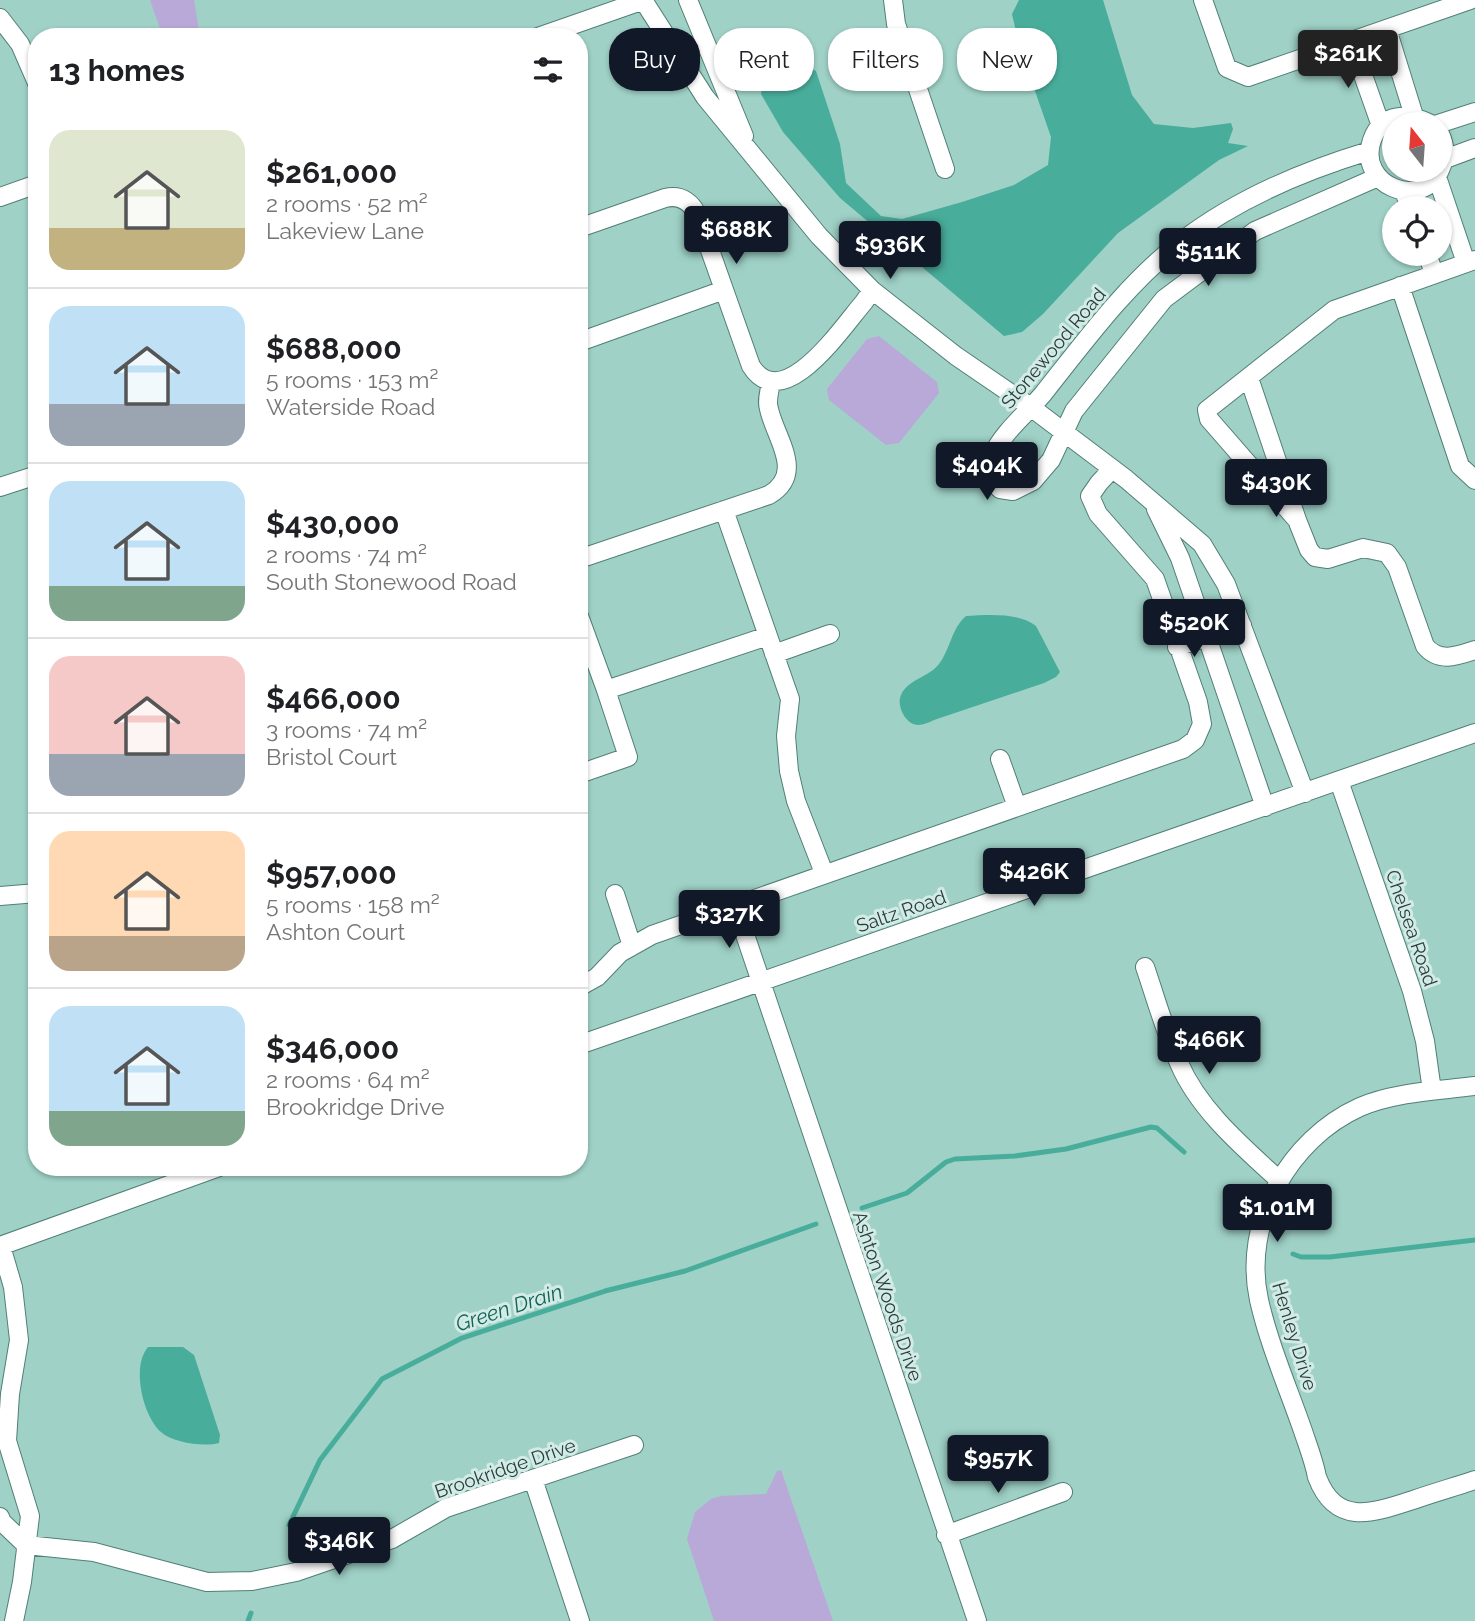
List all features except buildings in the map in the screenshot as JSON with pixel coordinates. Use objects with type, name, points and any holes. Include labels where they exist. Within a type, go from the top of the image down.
[{"type":"street","points":[[564,28],[644,0],[705,97],[819,236],[872,290],[956,356],[1032,408],[1152,499],[1202,544],[1227,584],[1305,793]]},
{"type":"street","points":[[688,0],[750,152]]},
{"type":"street","points":[[893,0],[896,24],[945,169]]},
{"type":"street","points":[[1203,0],[1227,68],[1248,77],[1387,29],[1448,4],[1470,0]]},
{"type":"street","points":[[0,18],[20,44],[28,62]]},
{"type":"street","points":[[1387,29],[1413,112]]},
{"type":"street","points":[[1351,41],[1381,126],[1373,137],[1369,151],[1371,165],[1378,177],[1401,196]]},
{"type":"street","points":[[1452,119],[1475,112]]},
{"type":"street","points":[[1452,156],[1475,148]]},
{"type":"street","name":"Stonewood Road","points":[[1369,151],[1287,180],[1241,203],[1182,240],[1098,325],[1032,408],[1009,432],[991,458],[990,477],[1000,489],[1013,491],[1033,481],[1051,460],[1074,411],[1164,299],[1174,291],[1255,231],[1378,177]]},
{"type":"street","points":[[1412,196],[1430,182]]},
{"type":"street","points":[[1297,520],[1209,419],[1207,410],[1334,310],[1470,261],[1439,182]]},
{"type":"street","points":[[0,197],[28,187]]},
{"type":"street","points":[[588,225],[672,196],[685,200],[696,211],[751,366],[759,377],[771,381],[787,379],[806,368],[872,290]]},
{"type":"street","points":[[1431,266],[1434,273]]},
{"type":"street","points":[[1400,286],[1460,466],[1475,480]]},
{"type":"street","points":[[588,339],[724,290]]},
{"type":"street","points":[[1249,378],[1297,520],[1315,557],[1328,559],[1363,548],[1387,553],[1397,567],[1429,651],[1450,657],[1475,650]]},
{"type":"street","points":[[588,556],[769,495],[780,488],[785,478],[786,456],[768,408],[771,381]]},
{"type":"street","points":[[588,982],[597,977],[620,953],[653,935],[824,873],[1183,750],[1195,740],[1202,724],[1198,702],[1155,579],[1098,514],[1090,496],[1112,469]]},
{"type":"street","points":[[0,487],[28,478]]},
{"type":"street","points":[[1152,499],[1180,558],[1265,807]]},
{"type":"street","points":[[724,510],[790,699],[786,736],[789,771],[796,801],[824,873]]},
{"type":"street","points":[[1177,647],[1242,625]]},
{"type":"street","points":[[774,654],[830,634]]},
{"type":"street","points":[[606,690],[768,636]]},
{"type":"street","points":[[588,641],[628,757],[588,771]]},
{"type":"street","name":"Saltz Road","points":[[588,1042],[1475,733]]},
{"type":"street","points":[[1000,759],[1017,807]]},
{"type":"street","name":"Chelsea Road","points":[[1339,781],[1412,991],[1425,1041],[1432,1091]]},
{"type":"street","points":[[0,896],[28,894]]},
{"type":"street","points":[[615,894],[632,946]]},
{"type":"street","name":"Ashton Woods Drive","points":[[734,905],[977,1621]]},
{"type":"street","points":[[1145,967],[1180,1065],[1192,1085],[1226,1128],[1280,1181]]},
{"type":"street","name":"Henley Drive","points":[[1475,1086],[1383,1099],[1341,1117],[1306,1145],[1280,1181],[1268,1205],[1257,1243],[1256,1259],[1259,1298],[1321,1487],[1328,1497],[1346,1510],[1367,1514],[1475,1480]]},
{"type":"street","points":[[14,1621],[30,1516],[4,1442],[19,1340],[13,1287],[0,1246],[194,1176]]},
{"type":"street","name":"Brookridge Drive","points":[[26,1545],[94,1552],[207,1582],[252,1581],[296,1572],[392,1539],[446,1508],[634,1445]]},
{"type":"street","points":[[533,1479],[580,1621]]},
{"type":"street","points":[[946,1535],[1063,1492]]},
{"type":"street","points":[[0,1517],[26,1545]]},
{"type":"shaded area","points":[[150,0],[194,0],[199,28],[160,28]]},
{"type":"shaded area","points":[[1019,0],[1103,0],[1132,95],[1154,124],[1193,128],[1231,123],[1233,129],[1228,143],[1248,146],[1219,160],[1118,233],[1043,314],[1022,332],[1004,336],[840,198],[783,132],[761,94],[761,91],[814,91],[814,70],[816,71],[840,144],[846,183],[881,216],[902,219],[962,202],[1014,185],[1048,165],[1051,137],[1035,91],[1057,91],[1057,28],[1015,28],[1012,14]]},
{"type":"shaded area","points":[[879,336],[937,382],[939,393],[899,443],[886,445],[829,400],[827,389],[867,339]]},
{"type":"shaded area","points":[[1002,615],[1020,618],[1036,626],[1060,672],[1044,683],[924,724],[910,722],[901,709],[901,695],[908,686],[939,664],[957,627],[966,616]]},
{"type":"shaded area","points":[[148,1347],[183,1347],[194,1355],[220,1435],[219,1443],[197,1444],[181,1441],[166,1436],[155,1425],[141,1391],[140,1366]]},
{"type":"shaded area","points":[[781,1470],[833,1621],[714,1621],[687,1539],[695,1512],[711,1499],[721,1496],[766,1494],[777,1471]]},
{"type":"waterway","name":"Green Drain","points":[[862,1208],[907,1193],[946,1162],[955,1159],[1015,1156],[1066,1149],[1151,1127],[1157,1128],[1184,1152]]},
{"type":"waterway","name":"Green Drain","points":[[289,1525],[320,1460],[382,1379],[462,1338],[605,1291],[685,1271],[816,1224]]},
{"type":"waterway","name":"Green Drain","points":[[1293,1254],[1301,1257],[1330,1257],[1475,1240]]},
{"type":"waterway","name":"Green Drain","points":[[248,1621],[251,1613]]}]
